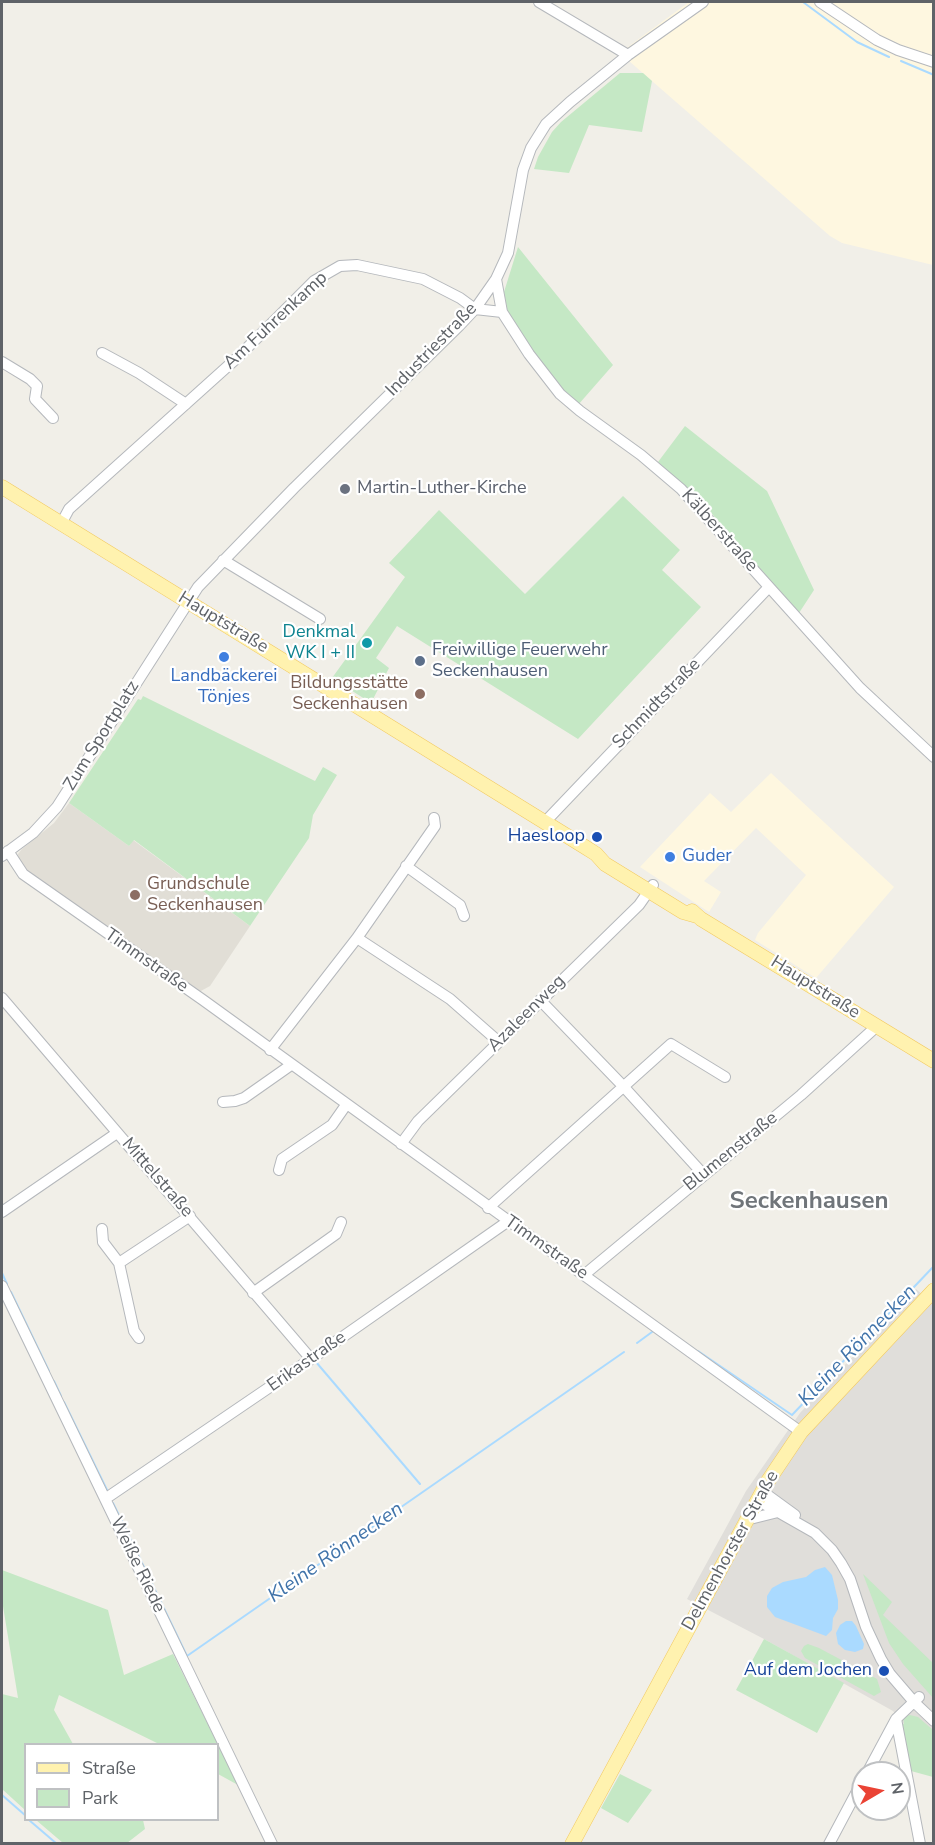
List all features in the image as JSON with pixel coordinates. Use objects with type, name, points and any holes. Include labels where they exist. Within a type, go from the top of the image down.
[{"type":"main road","name":"Hauptstraße","points":[[2,487],[596,854],[609,858],[652,888],[687,905],[697,916],[933,1061]]},
{"type":"main road","name":"Delmenhorster Straße","points":[[572,1844],[759,1496],[801,1432],[933,1290]]},
{"type":"street","points":[[539,2],[628,54]]},
{"type":"street","name":"Industriestraße","points":[[187,601],[198,586],[344,437],[475,309],[496,279],[508,253],[523,170],[531,148],[546,124],[628,54],[703,2]]},
{"type":"street","points":[[820,2],[877,40],[933,62]]},
{"type":"street","name":"Am Fuhrenkamp","points":[[61,524],[69,509],[238,357],[314,281],[340,266],[357,265],[423,279],[460,298],[475,309]]},
{"type":"street","name":"Kälberstraße","points":[[496,279],[502,312],[529,354],[560,394],[641,454],[681,489],[860,688],[933,757]]},
{"type":"street","points":[[475,309],[502,312]]},
{"type":"street","points":[[102,353],[139,373],[186,404]]},
{"type":"street","points":[[2,362],[38,386],[35,399],[53,418]]},
{"type":"street","points":[[223,560],[320,618]]},
{"type":"street","name":"Schmidtstraße","points":[[544,822],[769,587]]},
{"type":"street","name":"Zum Sportplatz","points":[[5,853],[33,833],[57,807],[187,601]]},
{"type":"street","points":[[270,1050],[357,938],[435,826],[434,818]]},
{"type":"street","name":"Timmstraße","points":[[5,853],[23,874],[801,1432]]},
{"type":"street","points":[[406,866],[459,905],[464,916]]},
{"type":"street","name":"Azaleenweg","points":[[401,1144],[418,1121],[639,905],[652,888]]},
{"type":"street","points":[[357,938],[450,999],[499,1042]]},
{"type":"street","name":"Mittelstraße","points":[[2,998],[311,1359]]},
{"type":"street","points":[[540,1000],[703,1174]]},
{"type":"street","name":"Blumenstraße","points":[[584,1275],[801,1095],[877,1026]]},
{"type":"street","points":[[488,1208],[671,1044],[725,1077]]},
{"type":"street","points":[[223,1102],[244,1098],[291,1065]]},
{"type":"street","points":[[279,1170],[282,1159],[332,1125],[346,1105]]},
{"type":"street","points":[[2,1212],[117,1133]]},
{"type":"street","points":[[119,1263],[190,1216]]},
{"type":"street","points":[[253,1293],[336,1234],[341,1222]]},
{"type":"street","name":"Erikastraße","points":[[105,1499],[507,1222]]},
{"type":"street","points":[[102,1229],[103,1242],[119,1263],[134,1331],[139,1338]]},
{"type":"street","name":"Weiße Riede","points":[[2,1286],[272,1844]]},
{"type":"street","points":[[759,1496],[778,1512],[815,1533],[824,1541],[850,1579],[866,1627],[890,1674],[916,1700],[933,1711]]},
{"type":"street","points":[[759,1496],[819,1529],[835,1542],[854,1572],[883,1650],[916,1700],[933,1721]]},
{"type":"street","points":[[746,1520],[778,1512]]},
{"type":"street","points":[[873,1761],[896,1719],[916,1700]]},
{"type":"street","points":[[896,1719],[920,1844]]},
{"type":"street","points":[[829,1844],[851,1803]]},
{"type":"shaded area","points":[[689,2],[933,2],[933,265],[842,243],[830,236],[629,61],[617,55]]},
{"type":"shaded area","points":[[771,773],[894,887],[816,978],[755,940],[758,933],[806,875],[756,828],[704,881],[721,892],[709,912],[640,867],[710,793],[731,812]]},
{"type":"shaded area","name":"Grundschule Seckenhausen","points":[[69,803],[129,846],[133,840],[250,926],[210,986],[199,992],[22,867],[18,854],[54,823]]},
{"type":"shaded area","points":[[916,1289],[934,1305],[933,1751],[906,1727],[893,1711],[687,1599],[746,1491],[800,1413]]},
{"type":"green space","points":[[620,73],[643,73],[652,81],[642,132],[589,125],[569,173],[534,169],[552,132]]},
{"type":"green space","points":[[518,247],[613,365],[578,405],[560,387],[532,351],[508,314],[504,292]]},
{"type":"green space","points":[[685,426],[767,491],[814,590],[799,613],[705,506],[658,462]]},
{"type":"green space","points":[[623,496],[680,550],[662,570],[701,607],[578,739],[397,626],[376,658],[389,668],[371,703],[332,678],[405,577],[389,563],[439,510],[525,594]]},
{"type":"green space","points":[[143,696],[315,781],[323,767],[337,775],[313,815],[309,838],[250,926],[134,840],[129,846],[69,803],[138,699],[141,700]]},
{"type":"green space","points":[[2,1570],[108,1610],[124,1675],[173,1654],[218,1743],[157,1743],[59,1695],[54,1710],[72,1743],[24,1743],[24,1809],[2,1789],[2,1694],[18,1698],[2,1600]]},
{"type":"green space","points":[[863,1574],[892,1602],[883,1615],[933,1663],[933,1698],[903,1664],[889,1643]]},
{"type":"green space","points":[[764,1639],[844,1683],[817,1733],[736,1690]]},
{"type":"green space","points":[[808,1644],[877,1679],[881,1692],[874,1696],[805,1658],[801,1651]]},
{"type":"green space","points":[[903,1716],[918,1717],[933,1730],[933,1777],[911,1771],[911,1761],[909,1761],[901,1723],[904,1724]]},
{"type":"green space","points":[[219,1747],[238,1785],[219,1775]]},
{"type":"green space","points":[[620,1774],[652,1790],[628,1823],[601,1808]]},
{"type":"green space","points":[[37,1821],[143,1821],[145,1829],[127,1843],[63,1843]]},
{"type":"water","points":[[825,1567],[832,1575],[838,1600],[832,1630],[826,1636],[775,1617],[767,1607],[767,1596],[772,1588],[783,1582],[806,1577],[815,1570]]},
{"type":"water","points":[[846,1621],[852,1621],[856,1626],[864,1644],[863,1649],[855,1652],[845,1650],[838,1644],[836,1633],[840,1625]]},
{"type":"waterway","points":[[803,2],[857,42],[889,57]]},
{"type":"waterway","points":[[901,61],[934,75]]},
{"type":"waterway","name":"Kleine Rönnecken","points":[[698,1351],[792,1415],[934,1266]]},
{"type":"waterway","name":"Kleine Rönnecken","points":[[2,1273],[7,1284]]},
{"type":"waterway","name":"Kleine Rönnecken","points":[[11,1292],[49,1371]]},
{"type":"waterway","points":[[637,1343],[652,1332]]},
{"type":"waterway","name":"Kleine Rönnecken","points":[[113,1503],[187,1656],[624,1352]]},
{"type":"waterway","points":[[316,1362],[420,1484]]},
{"type":"waterway","name":"Kleine Rönnecken","points":[[54,1381],[61,1396]]},
{"type":"waterway","name":"Kleine Rönnecken","points":[[64,1402],[108,1492]]},
{"type":"waterway","points":[[2,1795],[24,1814]]},
{"type":"waterway","points":[[30,1821],[57,1844]]},
{"type":"place","name":"Martin-Luther-Kirche","points":[[345,489]]},
{"type":"place","name":"Denkmal WK I + II","points":[[367,643]]},
{"type":"place","name":"Landbäckerei Tönjes","points":[[224,657]]},
{"type":"place","name":"Freiwillige Feuerwehr Seckenhausen","points":[[420,661]]},
{"type":"place","name":"Bildungsstätte Seckenhausen","points":[[420,694]]},
{"type":"place","name":"Haesloop","points":[[597,837]]},
{"type":"place","name":"Guder","points":[[670,857]]},
{"type":"place","name":"Grundschule Seckenhausen","points":[[135,895]]},
{"type":"place","name":"Auf dem Jochen","points":[[884,1671]]},
{"type":"district","name":"Seckenhausen","points":[[809,1202]]}]
